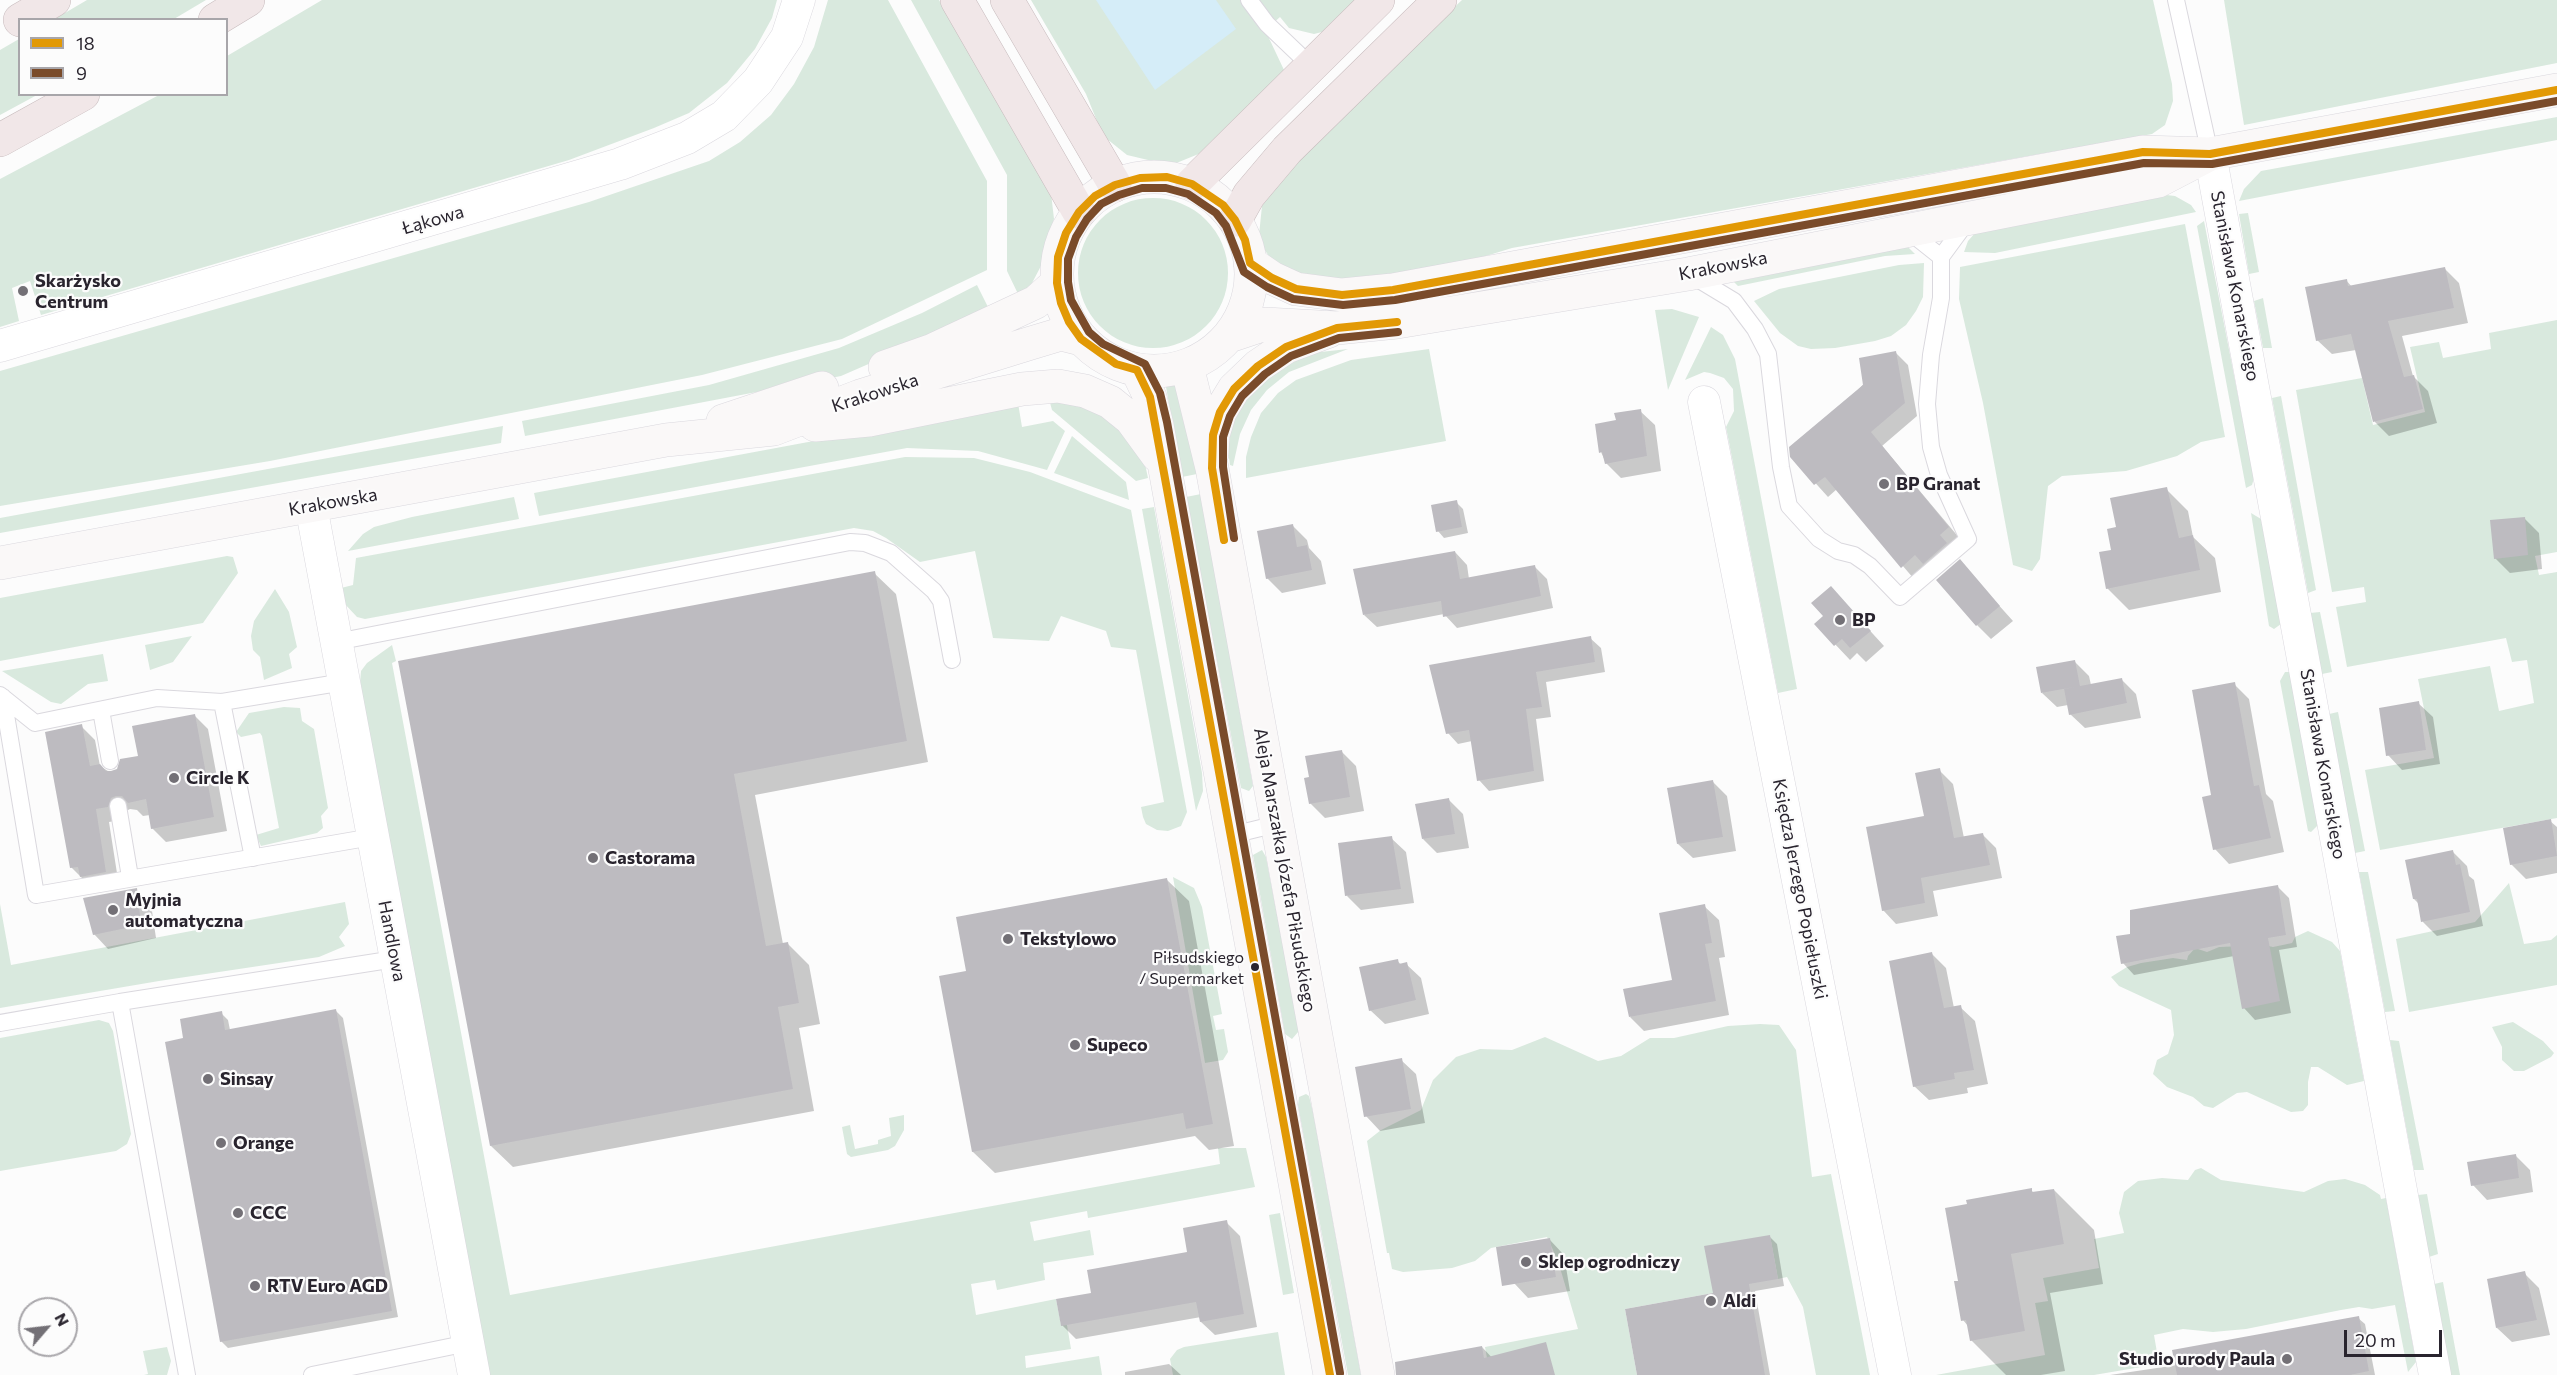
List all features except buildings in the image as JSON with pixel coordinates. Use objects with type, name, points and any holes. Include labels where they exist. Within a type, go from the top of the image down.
[{"type":"highway","points":[[23,18],[54,0]]},
{"type":"highway","points":[[218,18],[248,0]]},
{"type":"highway","points":[[957,0],[1079,212]]},
{"type":"highway","points":[[1007,0],[1115,184]]},
{"type":"highway","points":[[1192,184],[1378,0]]},
{"type":"highway","points":[[1235,220],[1249,195],[1287,150],[1440,0]]},
{"type":"highway","points":[[0,30],[18,21]]},
{"type":"highway","points":[[0,140],[79,96]]},
{"type":"street","name":"Łąkowa","points":[[0,346],[620,164],[687,138],[724,116],[754,87],[787,37],[799,0]]},
{"type":"street","name":"Krakowska","points":[[1250,263],[1272,278],[1296,289],[1342,295],[1405,287],[2144,152],[2210,154],[2557,90]]},
{"type":"street","name":"Krakowska","points":[[1229,336],[1265,324],[1337,328],[1463,313],[1688,274],[2158,181],[2210,154]]},
{"type":"street","name":"Stanisława Konarskiego","points":[[2210,154],[2435,1375]]},
{"type":"street","points":[[1140,177],[1167,177],[1192,184],[1223,205],[1235,220],[1245,240],[1250,263],[1248,301],[1229,336],[1211,353],[1187,366],[1155,372],[1116,364],[1097,353],[1081,339],[1069,322],[1061,303],[1057,282],[1058,257],[1066,233],[1079,212],[1095,196],[1115,184],[1140,177]]},
{"type":"street","points":[[1861,202],[1890,215],[1907,230]]},
{"type":"street","name":"Krakowska","points":[[666,440],[933,350],[1036,302],[1057,282]]},
{"type":"street","points":[[1212,468],[1213,435],[1220,412],[1234,389],[1258,366],[1286,347],[1337,328]]},
{"type":"street","name":"Krakowska","points":[[0,562],[666,440],[774,429],[860,396],[1061,334],[1081,339]]},
{"type":"street","name":"Aleja Marszałka Józefa Piłsudskiego","points":[[1187,366],[1212,468],[1378,1375]]},
{"type":"street","points":[[1137,370],[1150,397],[1164,465],[1330,1375]]},
{"type":"street","points":[[774,429],[869,420],[1022,389],[1058,386],[1085,391],[1110,402],[1131,418],[1164,465]]},
{"type":"street","name":"Księdza Jerzego Popiełuszki","points":[[1704,402],[1895,1375]]},
{"type":"street","name":"Handlowa","points":[[310,506],[474,1375]]},
{"type":"lane","points":[[1250,0],[1267,24],[1311,66]]},
{"type":"lane","points":[[2176,0],[2210,154]]},
{"type":"lane","points":[[1688,274],[1734,301],[1755,329],[1768,354],[1781,467],[1789,506],[1819,539],[1838,551],[1854,555],[1870,566],[1900,597],[1968,538],[1939,475],[1928,428],[1930,365],[1941,298],[1941,257],[1968,220]]},
{"type":"lane","points":[[1907,230],[1941,257]]},
{"type":"lane","points":[[336,642],[850,543],[865,543],[891,553],[934,591],[941,601],[952,660]]},
{"type":"lane","points":[[1,696],[35,723],[157,698],[222,702],[344,682]]},
{"type":"lane","points":[[1,696],[36,895],[372,837]]},
{"type":"lane","points":[[222,702],[253,858]]},
{"type":"lane","points":[[101,710],[110,760]]},
{"type":"lane","points":[[118,806],[130,877]]},
{"type":"lane","points":[[1232,835],[1277,824]]},
{"type":"lane","points":[[0,1023],[395,959]]},
{"type":"lane","points":[[120,1002],[187,1375]]},
{"type":"lane","points":[[312,1375],[468,1343]]},
{"type":"green space","points":[[87,0],[206,0],[176,18],[56,18]]},
{"type":"green space","points":[[322,0],[777,0],[772,18],[755,49],[727,83],[689,113],[654,128],[569,160],[41,315],[30,281],[12,288],[19,321],[0,327],[0,179],[157,96],[228,96],[228,55]]},
{"type":"green space","points":[[828,0],[888,0],[987,181],[987,270],[842,339],[702,375],[270,461],[0,506],[0,371],[589,202],[709,161],[740,142],[771,115],[794,84],[814,47]]},
{"type":"green space","points":[[911,0],[939,0],[1051,193],[1054,219],[1042,264],[1031,285],[1019,296],[1007,271],[1007,175]]},
{"type":"green space","points":[[1031,0],[1355,0],[1322,32],[1314,34],[1289,28],[1280,17],[1270,26],[1267,34],[1284,70],[1201,153],[1174,164],[1165,164],[1127,155],[1107,139],[1101,131],[1086,94]]},
{"type":"green space","points":[[1462,0],[2153,0],[2172,84],[2173,101],[2165,125],[2152,134],[1512,248],[1437,271],[1326,283],[1275,265],[1264,249],[1259,235],[1262,206],[1278,182],[1374,83]]},
{"type":"green space","points":[[2224,0],[2557,0],[2557,63],[2244,125]]},
{"type":"green space","points":[[18,40],[18,96],[35,96],[0,115],[0,50]]},
{"type":"green space","points":[[2557,117],[2557,140],[2239,201],[2244,189],[2261,171]]},
{"type":"green space","points":[[2158,194],[2175,196],[2191,205],[2196,212],[1995,253],[1964,252],[1968,241],[1975,233]]},
{"type":"green space","points":[[1153,198],[1182,204],[1206,220],[1222,244],[1228,273],[1222,302],[1206,326],[1182,342],[1153,348],[1124,342],[1100,326],[1084,302],[1078,273],[1084,244],[1100,220],[1124,204]]},
{"type":"green space","points":[[2248,213],[2259,272],[2249,274],[2239,214]]},
{"type":"green space","points":[[2204,221],[2254,478],[2252,485],[2246,488],[2197,226]]},
{"type":"green space","points":[[2185,224],[2225,437],[2201,442],[2177,456],[2126,471],[2062,476],[2048,486],[2040,559],[2032,571],[2013,565],[1983,403],[1959,299],[1960,267]]},
{"type":"green space","points":[[1906,245],[1915,254],[1885,256],[1738,286],[1731,279]]},
{"type":"green space","points":[[1924,263],[1923,297],[1916,311],[1906,325],[1891,336],[1875,341],[1835,348],[1811,349],[1798,346],[1780,333],[1754,301],[1779,289],[1899,265]]},
{"type":"green space","points":[[977,285],[990,311],[841,376],[525,436],[522,421],[709,385],[839,348],[922,313]]},
{"type":"green space","points":[[2263,298],[2272,348],[2263,348],[2254,301]]},
{"type":"green space","points":[[1672,309],[1699,317],[1668,390],[1655,310]]},
{"type":"green space","points":[[2557,320],[2557,552],[2535,556],[2539,575],[2557,572],[2557,818],[2380,850],[2365,770],[2434,758],[2418,679],[2490,666],[2499,711],[2534,703],[2527,660],[2512,662],[2506,638],[2347,667],[2336,607],[2366,602],[2364,587],[2332,592],[2296,390],[2362,378],[2373,425],[2425,412],[2410,347],[2439,342],[2443,358],[2491,349],[2489,333]]},
{"type":"green space","points":[[1711,327],[1723,335],[1735,359],[1797,689],[1778,693],[1726,427],[1734,411],[1733,389],[1724,378],[1710,373],[1704,372],[1685,380]]},
{"type":"green space","points":[[1348,349],[1289,372],[1267,390],[1251,410],[1240,434],[1233,466],[1230,465],[1228,451],[1232,422],[1261,376],[1311,353]]},
{"type":"green space","points":[[1429,349],[1446,441],[1246,478],[1246,457],[1261,413],[1278,393],[1296,380],[1351,360]]},
{"type":"green space","points":[[1176,380],[1197,474],[1182,477],[1166,387],[1168,381]]},
{"type":"green space","points":[[2281,396],[2316,590],[2308,593],[2272,398]]},
{"type":"green space","points":[[1049,399],[1066,399],[1108,415],[1145,464],[1148,478],[1136,481],[1052,410]]},
{"type":"green space","points":[[1018,403],[1022,427],[1053,421],[1065,431],[1047,470],[978,451],[907,448],[539,516],[534,493]]},
{"type":"green space","points":[[503,426],[501,443],[0,533],[0,518]]},
{"type":"green space","points":[[1072,436],[1126,482],[1129,500],[1054,473]]},
{"type":"green space","points":[[905,457],[974,458],[1030,472],[1131,510],[1187,812],[1181,826],[1168,831],[1157,830],[1146,824],[1143,817],[1141,807],[1164,802],[1136,650],[1111,647],[1106,631],[1061,616],[1049,641],[993,638],[975,551],[920,562],[873,531],[854,528],[365,619],[357,617],[343,602],[341,588],[353,585],[356,558]]},
{"type":"green space","points":[[1201,494],[1253,786],[1249,791],[1241,788],[1186,497]]},
{"type":"green space","points":[[514,497],[519,519],[348,551],[363,534],[374,527],[412,517]]},
{"type":"green space","points":[[1154,507],[1202,773],[1203,791],[1196,811],[1142,509]]},
{"type":"green space","points":[[2251,513],[2261,519],[2281,624],[2274,629],[2269,626]]},
{"type":"green space","points":[[227,556],[233,557],[238,573],[203,623],[0,661],[0,598]]},
{"type":"green space","points":[[275,589],[289,612],[297,647],[289,654],[292,668],[264,680],[260,657],[253,650],[251,636],[254,621]]},
{"type":"green space","points":[[2320,612],[2332,672],[2322,674],[2310,613]]},
{"type":"green space","points":[[192,636],[173,662],[150,670],[145,645]]},
{"type":"green space","points":[[392,645],[396,661],[392,663],[510,1295],[1220,1164],[1218,1148],[1246,1148],[1255,1187],[1088,1218],[1087,1211],[1030,1222],[1034,1241],[1090,1230],[1094,1255],[1043,1263],[1045,1280],[997,1290],[995,1280],[971,1284],[976,1315],[1056,1299],[1061,1325],[1067,1325],[1071,1349],[1025,1356],[1026,1368],[1099,1356],[1102,1375],[487,1375],[360,684],[361,671],[367,663]]},
{"type":"green space","points":[[103,654],[108,681],[88,684],[61,704],[51,702],[2,671]]},
{"type":"green space","points":[[2285,672],[2290,672],[2318,825],[2311,832],[2308,831],[2280,681]]},
{"type":"green space","points":[[284,707],[300,708],[302,721],[314,729],[328,808],[321,816],[323,828],[317,833],[261,846],[256,835],[279,828],[262,736],[260,733],[241,737],[236,732],[249,713]]},
{"type":"green space","points":[[2338,712],[2365,851],[2355,853],[2329,714]]},
{"type":"green space","points":[[1262,850],[1266,857],[1299,1031],[1292,1039],[1285,1034],[1253,855]]},
{"type":"green space","points":[[2359,872],[2368,872],[2395,1011],[2385,1012]]},
{"type":"green space","points":[[1173,877],[1194,888],[1202,907],[1222,1014],[1213,1016],[1216,1030],[1224,1029],[1228,1052],[1223,1060],[1205,1063]]},
{"type":"green space","points":[[2509,883],[2524,944],[2551,940],[2557,935],[2557,985],[2409,1012],[2396,939],[2475,922]]},
{"type":"green space","points":[[345,902],[349,924],[339,937],[345,946],[319,957],[0,1008],[0,904],[11,965]]},
{"type":"green space","points":[[2308,931],[2332,942],[2340,951],[2364,1081],[2347,1085],[2318,1067],[2311,1067],[2308,1082],[2308,1105],[2303,1111],[2291,1112],[2247,1092],[2237,1093],[2213,1108],[2204,1106],[2193,1097],[2167,1087],[2153,1074],[2157,1060],[2168,1054],[2174,1035],[2171,1010],[2119,986],[2111,977],[2127,967],[2141,963],[2173,958],[2187,960],[2195,948],[2207,952],[2219,947],[2264,945],[2273,947],[2292,943],[2295,937]]},
{"type":"green space","points":[[99,1020],[109,1023],[113,1031],[131,1134],[127,1144],[116,1151],[0,1171],[0,1038]]},
{"type":"green space","points":[[2513,1022],[2543,1041],[2554,1053],[2551,1057],[2524,1071],[2514,1071],[2502,1060],[2502,1047],[2492,1027]]},
{"type":"green space","points":[[1779,1025],[1796,1050],[1812,1177],[1831,1174],[1870,1375],[1816,1375],[1803,1307],[1787,1277],[1778,1279],[1770,1236],[1713,1293],[1625,1309],[1637,1375],[1490,1375],[1485,1347],[1578,1329],[1558,1261],[1547,1237],[1491,1248],[1475,1261],[1452,1268],[1403,1272],[1392,1269],[1389,1253],[1387,1253],[1367,1141],[1381,1130],[1421,1110],[1433,1080],[1456,1057],[1480,1049],[1512,1050],[1545,1037],[1598,1061],[1621,1056],[1650,1038],[1674,1038],[1728,1026]]},
{"type":"green space","points":[[2390,1040],[2399,1041],[2424,1170],[2414,1170]]},
{"type":"green space","points":[[1306,1094],[1309,1096],[1313,1112],[1361,1375],[1348,1375],[1298,1105],[1299,1097]]},
{"type":"green space","points":[[904,1115],[904,1130],[895,1146],[888,1150],[851,1157],[847,1154],[842,1127],[850,1125],[855,1149],[878,1144],[878,1140],[891,1136],[889,1118]]},
{"type":"green space","points":[[2201,1168],[2221,1180],[2304,1192],[2328,1181],[2345,1179],[2365,1185],[2380,1195],[2381,1199],[2386,1198],[2416,1362],[2408,1372],[2395,1305],[2372,1309],[2359,1307],[2246,1329],[2213,1332],[2183,1329],[2154,1335],[2159,1364],[2094,1375],[1936,1375],[2045,1355],[2035,1303],[2048,1301],[2043,1278],[2099,1268],[2094,1239],[2124,1233],[2119,1213],[2124,1192],[2138,1181],[2162,1178],[2188,1180],[2195,1170]]},
{"type":"green space","points":[[2427,1194],[2438,1254],[2429,1257],[2418,1195]]},
{"type":"green space","points":[[1280,1213],[1294,1293],[1283,1295],[1269,1215]]},
{"type":"green space","points":[[2443,1282],[2460,1375],[2451,1375],[2434,1284]]},
{"type":"green space","points":[[1278,1332],[1285,1375],[1173,1375],[1170,1359],[1177,1350],[1184,1347]]},
{"type":"green space","points":[[167,1347],[171,1361],[167,1375],[144,1375],[148,1374],[143,1351]]},
{"type":"water","points":[[1096,0],[1216,0],[1236,29],[1155,90]]},
{"type":"transit line","name":"18","points":[[1330,1375],[1150,397],[1137,370],[1116,364],[1081,339],[1069,322],[1061,303],[1057,283],[1058,257],[1066,233],[1079,212],[1095,196],[1115,185],[1140,178],[1167,177],[1192,184],[1223,205],[1235,220],[1245,240],[1250,263],[1272,278],[1296,289],[1342,295],[1393,290],[2143,152],[2210,154],[2557,90]]},
{"type":"transit line","name":"9","points":[[1340,1373],[1160,393],[1145,364],[1103,344],[1089,332],[1071,300],[1068,259],[1076,237],[1087,219],[1101,204],[1119,195],[1142,188],[1166,188],[1188,194],[1216,213],[1226,226],[1244,272],[1267,287],[1293,299],[1343,305],[1395,300],[2144,163],[2212,164],[2557,101]]},
{"type":"transit line","name":"18","points":[[1224,540],[1212,468],[1213,435],[1220,412],[1234,389],[1258,366],[1286,347],[1337,328],[1397,322]]},
{"type":"transit line","name":"9","points":[[1234,538],[1223,467],[1223,437],[1230,416],[1242,396],[1265,374],[1291,356],[1339,338],[1398,332]]},
{"type":"place","name":"Skarżysko Centrum","points":[[23,291]]},
{"type":"place","name":"BP Granat","points":[[1884,484]]},
{"type":"place","name":"BP","points":[[1840,620]]},
{"type":"place","name":"Circle K","points":[[174,778]]},
{"type":"place","name":"Castorama","points":[[593,858]]},
{"type":"place","name":"Myjnia automatyczna","points":[[113,910]]},
{"type":"place","name":"Tekstylowo","points":[[1008,939]]},
{"type":"place","name":"Piłsudskiego / Supermarket","points":[[1255,967]]},
{"type":"place","name":"Supeco","points":[[1075,1045]]},
{"type":"place","name":"Sinsay","points":[[208,1079]]},
{"type":"place","name":"Orange","points":[[221,1143]]},
{"type":"place","name":"CCC","points":[[238,1213]]},
{"type":"place","name":"Sklep ogrodniczy","points":[[1526,1262]]},
{"type":"place","name":"RTV Euro AGD","points":[[255,1286]]},
{"type":"place","name":"Aldi","points":[[1711,1301]]},
{"type":"place","name":"Studio urody Paula","points":[[2287,1359]]}]
